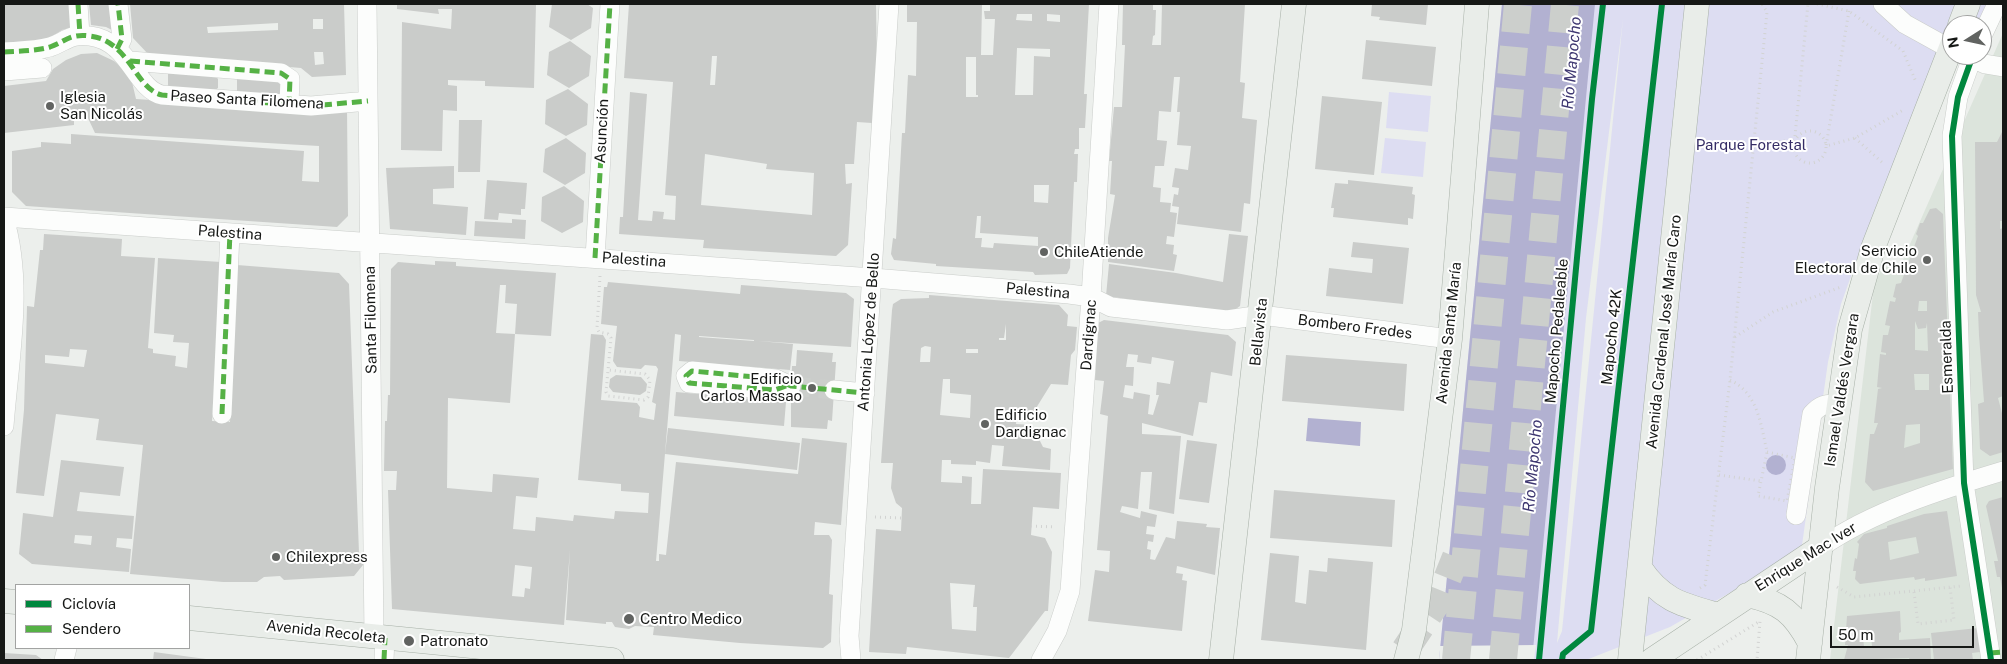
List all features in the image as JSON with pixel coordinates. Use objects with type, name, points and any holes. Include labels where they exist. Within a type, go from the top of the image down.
[{"type":"main road","name":"Bellavista","points":[[1221,660],[1261,315],[1294,4]]},
{"type":"main road","name":"Avenida Santa María","points":[[1406,660],[1414,630],[1450,339],[1477,4]]},
{"type":"main road","name":"Avenida Cardenal José María Caro","points":[[1630,660],[1696,4]]},
{"type":"main road","name":"Ismael Valdés Vergara","points":[[1809,652],[1838,405],[1850,329],[1861,284],[1900,180],[1955,65]]},
{"type":"main road","name":"Enrique Mac Iver","points":[[1652,660],[1821,546]]},
{"type":"main road","points":[[1640,568],[1650,583],[1671,601],[1718,615]]},
{"type":"main road","points":[[1747,595],[1779,604],[1798,622],[1809,652]]},
{"type":"main road","name":"Avenida Recoleta","points":[[190,618],[381,645],[612,660]]},
{"type":"street","points":[[78,4],[80,35]]},
{"type":"street","points":[[118,4],[123,55]]},
{"type":"street","name":"Santa Filomena","points":[[367,4],[370,243],[381,645]]},
{"type":"street","name":"Asunción","points":[[598,258],[610,4]]},
{"type":"street","name":"Antonia López de Bello","points":[[851,660],[849,636],[889,4]]},
{"type":"street","name":"Dardignac","points":[[1041,660],[1057,631],[1070,591],[1109,4]]},
{"type":"street","points":[[1883,4],[1905,24],[1942,42]]},
{"type":"street","points":[[4,52],[50,47],[60,41],[80,35],[101,39],[123,55],[281,73],[290,79],[289,104]]},
{"type":"street","name":"Paseo Santa Filomena","points":[[123,55],[155,94],[311,106],[368,102]]},
{"type":"street","name":"Esmeralda","points":[[1960,65],[1958,97],[1952,136],[1964,483],[1979,584],[1995,655]]},
{"type":"street","points":[[4,71],[42,68]]},
{"type":"street","points":[[4,217],[12,256],[14,285],[4,426]]},
{"type":"street","name":"Palestina","points":[[4,217],[873,278],[1091,297],[1112,307],[1227,320],[1261,315]]},
{"type":"street","points":[[222,414],[230,233]]},
{"type":"street","name":"Bombero Fredes","points":[[1261,315],[1450,339]]},
{"type":"street","points":[[834,390],[865,393]]},
{"type":"street","points":[[1796,515],[1812,414],[1817,408],[1827,403],[1838,405]]},
{"type":"street","name":"Enrique Mac Iver","points":[[1821,546],[1857,524],[1964,483],[2003,471]]},
{"type":"street","points":[[1634,624],[1647,660]]},
{"type":"path","points":[[1681,604],[1690,594],[1705,585],[1730,380],[1767,12],[1762,4]]},
{"type":"path","points":[[1808,4],[1794,146],[1800,160],[1810,163],[1820,160],[1826,146],[1848,11]]},
{"type":"path","points":[[1816,4],[1848,11],[1903,51],[1919,90]]},
{"type":"path","points":[[1826,146],[1854,138],[1910,105]]},
{"type":"path","points":[[1794,146],[1802,132],[1813,130],[1822,136],[1826,146]]},
{"type":"path","points":[[1854,138],[1878,157],[1900,180]]},
{"type":"path","points":[[1754,144],[1794,140]]},
{"type":"path","points":[[598,258],[597,328],[599,332],[608,334],[611,338],[608,370],[606,392],[608,396],[644,400],[648,397],[650,380],[645,374],[608,370]]},
{"type":"path","points":[[1734,337],[1773,312],[1794,303],[1843,286],[1861,284]]},
{"type":"path","points":[[1730,380],[1740,385],[1751,399],[1762,426],[1766,452],[1758,496],[1787,501],[1795,458],[1766,452]]},
{"type":"path","points":[[1719,475],[1761,481]]},
{"type":"path","points":[[857,515],[902,518]]},
{"type":"path","points":[[1031,526],[1075,529]]},
{"type":"path","points":[[1816,589],[1838,587],[1854,597],[1979,584]]},
{"type":"path","points":[[1914,592],[1918,624],[1954,620],[1950,587]]},
{"type":"path","points":[[1697,660],[1760,621],[1757,660]]},
{"type":"shaded area","points":[[2003,33],[2003,660],[1830,660],[1874,285],[1883,266],[1899,269],[1989,65],[1992,65],[1992,58]]},
{"type":"green space","name":"Parque Forestal","points":[[1502,4],[1957,4],[1954,15],[1942,15],[1942,52],[1936,71],[1882,190],[1841,304],[1828,362],[1801,552],[1670,627],[1586,660],[1439,660]],"holes":[[[1623,19],[1562,631],[1557,643],[1586,318]]]},
{"type":"green space","points":[[1978,4],[1988,4],[1983,15],[1974,15]]},
{"type":"green space","points":[[1389,92],[1431,96],[1428,132],[1386,128]]},
{"type":"green space","points":[[1385,138],[1426,142],[1423,177],[1381,173]]},
{"type":"water","name":"Río Mapocho","points":[[1502,4],[1595,4],[1532,660],[1439,660]]},
{"type":"water","points":[[1308,418],[1361,422],[1360,446],[1306,441]]},
{"type":"water","points":[[1776,455],[1783,458],[1786,465],[1783,472],[1776,475],[1769,472],[1766,465],[1769,458]]},
{"type":"pier","points":[[1536,645],[1534,660],[1439,660],[1440,646]]},
{"type":"building","points":[[4,4],[75,4],[77,26],[62,30],[48,39],[4,46]]},
{"type":"building","points":[[89,4],[116,4],[118,33],[106,27],[91,25]]},
{"type":"building","points":[[130,4],[344,4],[346,75],[312,77],[301,68],[149,55],[133,38]],"holes":[[[313,19],[323,19],[323,29],[313,29]],[[278,23],[278,30],[208,33],[207,27]],[[314,52],[323,52],[324,64],[315,65]]]},
{"type":"building","points":[[397,4],[536,4],[534,88],[485,86],[485,81],[448,80],[448,85],[457,86],[457,111],[443,110],[442,151],[401,150],[402,22],[451,29],[452,9],[438,9],[439,14],[397,9]]},
{"type":"building","points":[[552,4],[587,4],[593,8],[591,28],[571,40],[549,27]]},
{"type":"building","points":[[629,4],[876,4],[877,70],[872,123],[857,122],[854,164],[845,164],[846,184],[852,183],[848,245],[836,256],[703,248],[704,240],[619,234],[620,217],[623,217],[630,92],[647,94],[638,220],[652,221],[653,211],[664,212],[663,219],[675,220],[676,196],[665,195],[673,82],[624,78]],"holes":[[[712,56],[717,56],[715,85],[710,85]],[[705,154],[767,164],[766,169],[814,173],[812,215],[701,205]]]},
{"type":"building","points":[[907,4],[982,4],[981,55],[993,55],[995,19],[985,19],[984,11],[990,11],[990,4],[1089,4],[1084,94],[1087,94],[1085,128],[1079,128],[1079,149],[1075,149],[1074,154],[1078,154],[1077,182],[1074,182],[1070,268],[1067,274],[1035,275],[1033,272],[936,266],[936,264],[894,260],[891,254],[893,238],[896,239],[902,133],[905,133],[908,75],[916,76],[917,22],[907,22]],"holes":[[[1017,14],[1032,14],[1032,21],[1016,20]],[[1047,14],[1060,15],[1060,22],[1047,21]],[[1017,48],[1050,49],[1050,57],[1034,56],[1033,95],[1015,95]],[[966,57],[976,57],[976,95],[978,97],[966,97]],[[1034,185],[1049,185],[1048,203],[1034,202]],[[977,216],[981,216],[980,233],[1038,237],[1038,246],[994,243],[993,248],[981,247],[982,238],[975,238]]]},
{"type":"building","points":[[1123,4],[1153,4],[1153,10],[1156,10],[1155,35],[1153,36],[1152,45],[1161,45],[1162,4],[1245,4],[1240,82],[1245,83],[1242,118],[1257,120],[1250,204],[1244,203],[1241,232],[1177,224],[1179,207],[1172,206],[1174,194],[1178,195],[1179,188],[1172,187],[1175,168],[1188,170],[1191,146],[1177,145],[1180,112],[1177,112],[1180,77],[1174,77],[1171,112],[1159,111],[1157,140],[1167,141],[1164,166],[1155,166],[1153,187],[1161,188],[1160,202],[1171,203],[1170,212],[1177,213],[1174,237],[1167,236],[1166,244],[1174,245],[1173,254],[1177,255],[1174,271],[1108,262],[1108,238],[1115,195],[1110,194],[1112,161],[1109,161],[1114,107],[1122,107],[1125,45],[1122,45]]},
{"type":"building","points":[[1372,4],[1428,4],[1426,25],[1379,20],[1380,17],[1371,16]]},
{"type":"building","points":[[1366,40],[1436,47],[1432,86],[1362,79]]},
{"type":"building","points":[[570,41],[591,56],[589,76],[569,88],[547,75],[549,52]]},
{"type":"building","points":[[97,53],[114,61],[127,72],[132,82],[136,99],[313,111],[347,108],[348,216],[337,227],[26,206],[12,192],[12,151],[41,147],[41,142],[71,144],[71,134],[304,151],[302,181],[319,182],[319,146],[95,133],[87,116],[74,118],[74,125],[4,133],[4,86],[46,81],[53,69],[66,60],[81,54]]},
{"type":"building","points":[[168,73],[213,73],[218,79],[218,88],[211,93],[168,88]]},
{"type":"building","points":[[237,77],[288,83],[280,97],[242,94],[237,91]]},
{"type":"building","points":[[568,89],[588,104],[587,125],[566,136],[545,124],[546,100]]},
{"type":"building","points":[[1322,96],[1382,102],[1374,175],[1315,169]]},
{"type":"building","points":[[459,120],[482,120],[480,172],[458,172]]},
{"type":"building","points":[[2003,130],[2003,221],[2000,221],[2000,229],[2003,228],[2003,396],[1998,398],[2003,417],[2003,452],[1990,456],[1980,449],[1978,404],[1984,402],[1978,312],[1981,312],[1976,295],[1975,142],[1997,142]]},
{"type":"building","points":[[566,138],[586,153],[585,173],[565,185],[543,172],[545,149]]},
{"type":"building","points":[[454,166],[454,188],[433,189],[433,204],[468,207],[466,235],[390,229],[386,168]]},
{"type":"building","points":[[487,180],[527,183],[525,209],[521,209],[521,215],[499,213],[498,220],[484,219]]},
{"type":"building","points":[[1348,180],[1413,187],[1412,194],[1415,195],[1413,219],[1408,218],[1408,225],[1333,217],[1334,208],[1331,208],[1335,183],[1348,184]]},
{"type":"building","points":[[564,186],[584,201],[583,222],[562,233],[541,221],[542,197]]},
{"type":"building","points":[[1936,208],[1943,214],[1953,469],[1873,491],[1865,482],[1870,434],[1874,434],[1878,423],[1874,423],[1878,389],[1882,388],[1877,387],[1880,354],[1886,355],[1886,353],[1881,352],[1883,335],[1888,335],[1890,326],[1885,325],[1890,301],[1895,302],[1896,298],[1893,297],[1896,284],[1901,283],[1918,236],[1916,234],[1920,223],[1923,223],[1930,209]],"holes":[[[1919,301],[1927,301],[1927,311],[1918,311]],[[1915,321],[1918,329],[1926,328],[1927,323],[1928,351],[1915,350]],[[1914,374],[1929,374],[1929,390],[1915,390]],[[1920,424],[1920,443],[1904,448],[1906,425]]]},
{"type":"building","points":[[512,219],[526,220],[525,239],[474,236],[475,221],[512,223]]},
{"type":"building","points":[[44,234],[122,239],[121,256],[155,258],[148,348],[153,349],[153,353],[176,356],[175,366],[187,368],[189,343],[173,342],[174,335],[154,333],[158,258],[221,262],[212,421],[230,422],[237,265],[339,273],[349,284],[359,553],[363,553],[363,565],[354,576],[284,580],[280,576],[264,577],[257,582],[223,582],[130,574],[143,445],[96,440],[99,419],[56,414],[44,496],[16,493],[24,410],[27,306],[34,307],[40,250],[43,250]],"holes":[[[70,349],[87,350],[84,367],[45,363],[45,355],[69,357]]]},
{"type":"building","points":[[1229,234],[1248,236],[1240,306],[1229,314],[1106,296],[1109,264],[1176,273],[1223,282]]},
{"type":"building","points":[[1353,242],[1409,248],[1403,304],[1326,296],[1329,268],[1372,273],[1373,259],[1351,257]]},
{"type":"building","points":[[435,261],[456,262],[456,266],[556,273],[551,336],[515,334],[510,403],[448,398],[447,488],[492,492],[493,474],[539,478],[537,498],[516,496],[513,529],[535,531],[536,517],[573,521],[574,515],[614,519],[615,511],[648,513],[649,493],[621,491],[621,484],[578,480],[591,334],[603,335],[606,340],[601,400],[637,403],[640,407],[639,417],[654,420],[656,404],[652,402],[658,369],[656,366],[645,365],[641,369],[617,367],[613,361],[617,326],[601,324],[604,287],[607,287],[608,282],[740,294],[741,285],[846,293],[854,299],[851,347],[758,341],[793,344],[790,370],[679,361],[681,335],[675,334],[656,561],[659,561],[659,554],[666,555],[676,462],[798,474],[802,438],[847,443],[841,525],[815,522],[814,535],[829,535],[832,540],[829,594],[833,595],[831,642],[823,648],[740,643],[653,635],[654,627],[635,626],[629,629],[615,627],[612,622],[606,622],[606,624],[566,620],[570,550],[564,625],[392,609],[388,490],[396,490],[397,471],[384,471],[385,421],[387,421],[388,395],[390,395],[391,269],[398,262],[435,265]],"holes":[[[500,285],[506,285],[505,303],[517,304],[515,334],[496,333]],[[699,336],[754,341],[699,337]],[[515,565],[532,567],[530,589],[525,588],[524,597],[512,596]]]},
{"type":"building","points":[[929,295],[1059,305],[1068,315],[1067,326],[1077,327],[1075,350],[1071,355],[1068,385],[1051,384],[1033,413],[1017,411],[1016,424],[1032,425],[1043,447],[1051,449],[1050,470],[1002,466],[1004,446],[992,445],[990,463],[976,461],[976,465],[951,464],[951,460],[942,460],[941,482],[962,483],[962,476],[972,477],[971,504],[981,504],[983,469],[1061,473],[1059,509],[1033,507],[1031,535],[1045,538],[1052,552],[1048,611],[1045,611],[1009,658],[907,647],[906,654],[869,652],[876,529],[901,531],[902,508],[896,503],[891,488],[893,463],[881,463],[893,304],[901,299],[929,298]],"holes":[[[1006,324],[1006,340],[999,340],[999,338],[1004,338]],[[925,346],[931,347],[930,362],[920,362],[921,348]],[[966,349],[978,349],[978,353],[966,353]],[[943,379],[950,379],[950,393],[971,395],[970,418],[940,415]],[[950,583],[975,585],[973,607],[977,607],[976,631],[952,629]]]},
{"type":"building","points":[[1104,320],[1228,335],[1236,342],[1232,376],[1211,372],[1207,403],[1199,402],[1193,436],[1142,423],[1142,434],[1181,436],[1174,514],[1149,509],[1152,472],[1141,472],[1138,509],[1122,506],[1120,512],[1140,518],[1141,511],[1157,515],[1155,527],[1147,526],[1146,534],[1154,535],[1153,542],[1148,541],[1147,549],[1151,550],[1150,559],[1155,560],[1166,537],[1175,539],[1177,521],[1207,524],[1206,527],[1220,528],[1215,575],[1177,566],[1176,573],[1183,574],[1182,580],[1187,581],[1182,631],[1088,621],[1095,570],[1109,572],[1110,551],[1097,550],[1108,416],[1100,414],[1104,381],[1095,380],[1098,323]],"holes":[[[1128,354],[1138,355],[1137,362],[1151,364],[1152,357],[1174,361],[1170,384],[1157,382],[1156,395],[1159,395],[1153,415],[1148,414],[1150,395],[1134,392],[1133,399],[1123,397],[1125,385],[1133,386],[1134,367],[1126,367]]]},
{"type":"building","name":"Edificio Carlos Massao","points":[[797,350],[833,353],[832,362],[836,362],[832,421],[828,420],[827,429],[791,427],[792,366],[796,366]]},
{"type":"building","points":[[1286,355],[1407,364],[1404,411],[1282,401]]},
{"type":"building","points":[[616,375],[641,377],[647,384],[646,391],[640,395],[613,392],[609,387],[610,379]]},
{"type":"building","points":[[676,392],[786,402],[784,426],[674,416]]},
{"type":"building","points":[[668,428],[800,443],[797,470],[665,454]]},
{"type":"building","points":[[1187,440],[1217,444],[1209,503],[1179,499]]},
{"type":"building","points":[[61,460],[124,467],[120,496],[80,492],[77,511],[134,516],[132,539],[117,538],[116,547],[131,549],[129,572],[32,564],[19,554],[23,513],[53,517]],"holes":[[[75,535],[92,536],[91,545],[74,543]]]},
{"type":"building","points":[[1274,490],[1395,500],[1392,547],[1270,538]]},
{"type":"building","points":[[2003,497],[2002,588],[2000,577],[1997,577],[1994,561],[1998,561],[1986,506],[1989,501]]},
{"type":"building","points":[[1947,511],[1957,576],[1925,581],[1925,578],[1915,580],[1914,577],[1860,584],[1855,579],[1856,571],[1853,571],[1855,558],[1857,559],[1859,544],[1857,542],[1864,534],[1887,528],[1887,526],[1924,514]],"holes":[[[1916,537],[1919,553],[1890,560],[1888,542]]]},
{"type":"building","points":[[1270,553],[1299,556],[1295,602],[1306,604],[1309,570],[1327,572],[1328,558],[1373,562],[1366,650],[1261,640]]},
{"type":"building","points":[[1900,611],[1901,632],[1899,633],[1899,640],[1930,638],[1931,660],[1910,660],[1909,658],[1844,660],[1848,645],[1845,645],[1847,616]],"holes":[[[1871,635],[1872,646],[1864,647],[1863,636]]]},
{"type":"building","points":[[1978,628],[1980,652],[1972,653],[1973,660],[1934,660],[1931,633]]},
{"type":"building","points":[[154,652],[206,659],[206,660],[153,660]]},
{"type":"building","points":[[4,653],[36,655],[43,660],[4,660]]},
{"type":"tunnel","points":[[1456,660],[1518,4]]},
{"type":"tunnel","points":[[1503,660],[1565,4]]},
{"type":"tunnel","points":[[791,386],[834,390]]},
{"type":"tunnel","points":[[1405,650],[1439,599],[1456,557]]},
{"type":"marked path","points":[[78,4],[80,35]]},
{"type":"marked path","points":[[117,49],[122,39],[118,4]]},
{"type":"marked path","points":[[595,258],[610,4]]},
{"type":"marked path","points":[[4,52],[45,48],[83,35],[103,40],[114,46],[145,84],[153,91],[162,95],[311,106],[368,101]]},
{"type":"marked path","points":[[130,61],[281,73],[290,79],[289,104]]},
{"type":"marked path","points":[[222,414],[230,233]]},
{"type":"marked path","points":[[786,386],[775,390],[689,383],[686,376],[692,371],[776,379],[791,386],[865,393]]},
{"type":"marked path","points":[[384,660],[385,638]]},
{"type":"marked path","points":[[1990,653],[2003,652]]},
{"type":"cycle path","name":"Mapocho Pedaleable","points":[[1539,660],[1592,99],[1603,4]]},
{"type":"cycle path","name":"Mapocho 42K","points":[[1562,660],[1563,654],[1591,631],[1662,4]]},
{"type":"cycle path","points":[[1969,65],[1958,97],[1952,136],[1964,483],[1991,660]]},
{"type":"place","name":"Iglesia San Nicolás","points":[[50,106]]},
{"type":"place","name":"ChileAtiende","points":[[1044,252]]},
{"type":"place","name":"Servicio Electoral de Chile","points":[[1927,260]]},
{"type":"place","name":"Edificio Carlos Massao","points":[[812,388]]},
{"type":"place","name":"Edificio Dardignac","points":[[985,424]]},
{"type":"place","name":"Chilexpress","points":[[276,557]]},
{"type":"place","name":"Centro Medico","points":[[629,619]]},
{"type":"place","name":"Patronato","points":[[409,641]]}]
